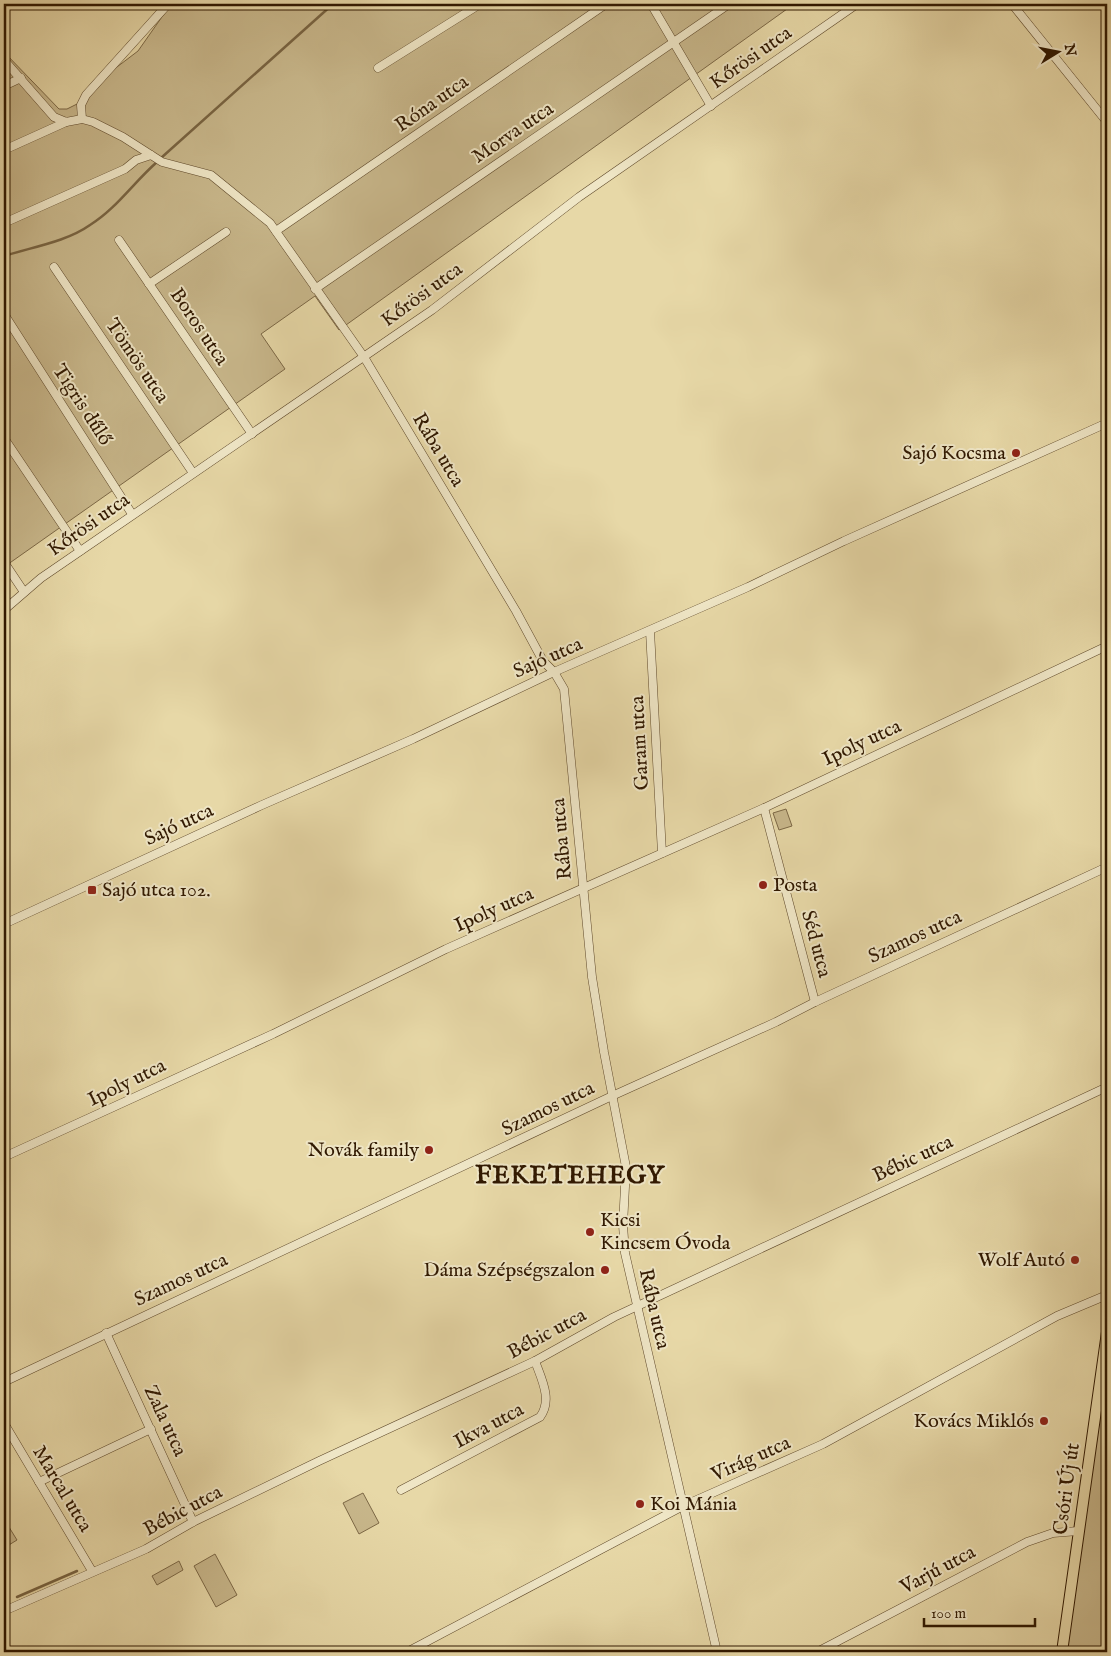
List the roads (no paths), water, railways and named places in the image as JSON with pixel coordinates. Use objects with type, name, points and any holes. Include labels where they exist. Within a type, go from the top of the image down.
[{"type":"main road","name":"Csóri Új út","points":[[1062,1652],[1107,1332]]},
{"type":"street","points":[[4,150],[61,126],[66,122],[82,119],[81,105],[86,96],[168,4]]},
{"type":"street","points":[[378,68],[480,4]]},
{"type":"street","name":"Róna utca","points":[[276,231],[606,4]]},
{"type":"street","points":[[651,4],[711,106]]},
{"type":"street","name":"Morva utca","points":[[316,289],[729,4]]},
{"type":"street","name":"Kőrösi utca","points":[[4,610],[24,592],[132,514],[432,310],[558,212],[857,4]]},
{"type":"street","points":[[1012,4],[1107,122]]},
{"type":"street","points":[[4,60],[54,117],[66,122]]},
{"type":"street","points":[[4,86],[21,78]]},
{"type":"street","name":"Rába utca","points":[[82,119],[108,128],[157,159],[211,175],[258,212],[276,231],[364,357],[516,611],[542,660],[554,672],[565,695],[583,888],[598,1017],[626,1167],[623,1239],[717,1652]]},
{"type":"street","points":[[4,223],[124,169],[140,158],[157,159]]},
{"type":"street","points":[[149,284],[226,232]]},
{"type":"street","name":"Boros utca","points":[[119,240],[252,434]]},
{"type":"street","name":"Tömös utca","points":[[54,267],[193,473]]},
{"type":"street","name":"Tigris dűlő","points":[[4,314],[132,514]]},
{"type":"street","name":"Sajó utca","points":[[4,924],[262,805],[413,739],[554,672],[650,631],[1107,423]]},
{"type":"street","points":[[4,438],[80,551]]},
{"type":"street","points":[[4,562],[24,592]]},
{"type":"street","name":"Garam utca","points":[[650,631],[662,854]]},
{"type":"street","name":"Ipoly utca","points":[[4,1157],[273,1034],[446,948],[764,808],[1107,646]]},
{"type":"street","name":"Séd utca","points":[[764,808],[815,1002]]},
{"type":"street","name":"Szamos utca","points":[[4,1382],[612,1096],[776,1022],[815,1002],[1107,867]]},
{"type":"street","name":"Bébic utca","points":[[4,1611],[146,1549],[193,1522],[340,1450],[535,1361],[637,1306],[1107,1087]]},
{"type":"street","name":"Virág utca","points":[[407,1652],[683,1506],[823,1444],[1057,1316],[1107,1295]]},
{"type":"street","name":"Zala utca","points":[[106,1333],[193,1522]]},
{"type":"street","name":"Ikva utca","points":[[401,1490],[540,1417],[546,1405],[546,1394],[535,1361]]},
{"type":"street","name":"Marcal utca","points":[[4,1423],[92,1572]]},
{"type":"street","points":[[39,1482],[151,1429]]},
{"type":"street","name":"Varjú utca","points":[[817,1652],[1027,1542],[1053,1533],[1078,1531]]},
{"type":"waterway","points":[[161,158],[333,4]]},
{"type":"waterway","points":[[4,256],[60,240],[81,231],[99,219],[117,203],[157,162]]},
{"type":"waterway","points":[[17,1597],[77,1571]]},
{"type":"waterway","points":[[4,1603],[8,1601]]},
{"type":"place","name":"Sajó Kocsma","points":[[1016,453]]},
{"type":"place","name":"Posta","points":[[763,885]]},
{"type":"place","name":"Sajó utca 102.","points":[[92,890]]},
{"type":"place","name":"Novák family","points":[[429,1150]]},
{"type":"place","name":"Kicsi Kincsem Óvoda","points":[[590,1232]]},
{"type":"place","name":"Wolf Autó","points":[[1075,1260]]},
{"type":"place","name":"Dáma Szépségszalon","points":[[605,1270]]},
{"type":"place","name":"Kovács Miklós","points":[[1044,1421]]},
{"type":"place","name":"Koi Mánia","points":[[640,1504]]},
{"type":"district","name":"FEKETEHEGY","points":[[570,1176]]}]
